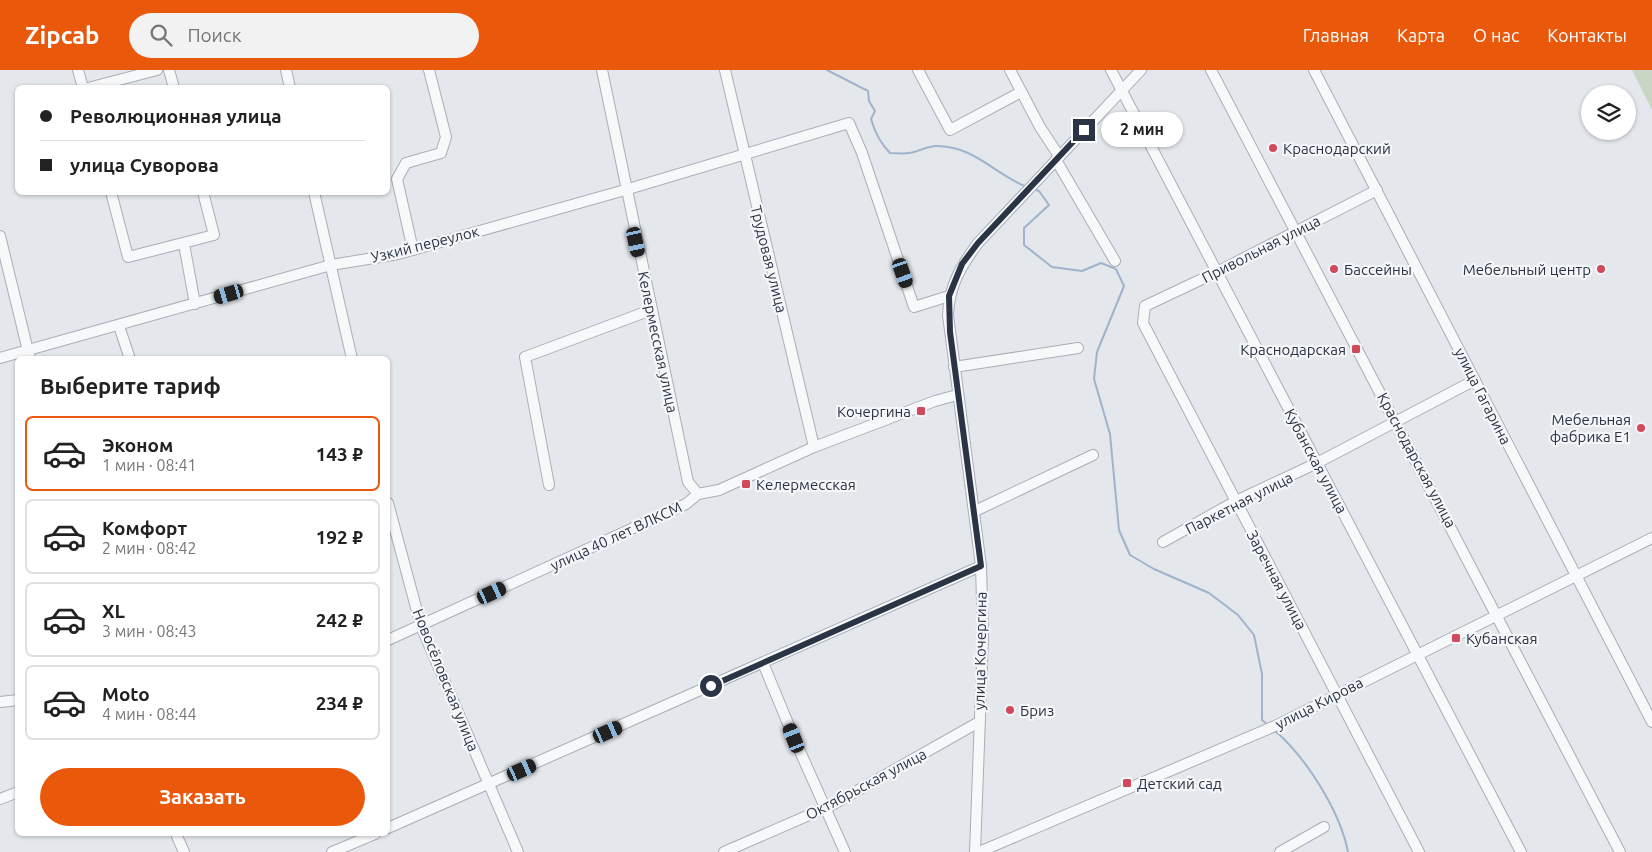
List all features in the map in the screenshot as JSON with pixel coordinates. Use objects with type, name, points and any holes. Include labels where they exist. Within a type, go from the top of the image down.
[{"type":"street","points":[[78,70],[82,85]]},
{"type":"street","points":[[100,85],[157,70]]},
{"type":"street","points":[[169,70],[173,85]]},
{"type":"street","points":[[286,70],[289,85]]},
{"type":"street","points":[[413,250],[397,179],[406,163],[441,154],[446,137],[428,70]]},
{"type":"street","name":"Келермесская улица","points":[[602,70],[625,190],[688,482],[698,494]]},
{"type":"street","name":"Трудовая улица","points":[[725,70],[814,447]]},
{"type":"street","points":[[918,70],[950,130],[1021,92]]},
{"type":"street","points":[[1010,70],[1115,261]]},
{"type":"street","name":"Кубанская улица","points":[[1111,70],[1521,852]]},
{"type":"street","points":[[949,296],[962,264],[978,243],[1141,70]]},
{"type":"street","name":"Краснодарская улица","points":[[1211,70],[1294,232],[1396,421],[1620,852]]},
{"type":"street","name":"улица Гагарина","points":[[1314,70],[1652,722]]},
{"type":"street","name":"Узкий переулок","points":[[29,355],[119,326],[331,265],[413,250],[625,190],[848,122],[862,153],[914,307],[949,296]]},
{"type":"street","name":"Привольная улица","points":[[1145,306],[1217,272],[1377,190]]},
{"type":"street","points":[[112,195],[128,258],[184,244],[214,234],[204,195]]},
{"type":"street","points":[[315,195],[351,356]]},
{"type":"street","points":[[0,236],[29,355]]},
{"type":"street","points":[[184,244],[195,304]]},
{"type":"street","name":"улица Кочергина","points":[[949,296],[948,315],[954,367],[975,510],[981,566],[983,636],[975,852]]},
{"type":"street","name":"Заречная улица","points":[[1145,306],[1143,323],[1419,852]]},
{"type":"street","points":[[549,484],[525,357],[651,310]]},
{"type":"street","points":[[119,326],[129,356]]},
{"type":"street","points":[[954,367],[1078,348]]},
{"type":"street","name":"Узкий переулок","points":[[0,358],[15,356]]},
{"type":"street","name":"Паркетная улица","points":[[1163,542],[1236,502],[1317,463],[1475,380]]},
{"type":"street","name":"улица 40 лет ВЛКСМ","points":[[390,639],[686,504],[698,494],[719,490],[814,447],[935,401],[958,395]]},
{"type":"street","points":[[975,510],[1093,455]]},
{"type":"street","name":"Новосёловская улица","points":[[390,510],[421,626],[518,852]]},
{"type":"street","name":"улица Кирова","points":[[979,852],[1275,726],[1418,653],[1652,538]]},
{"type":"street","points":[[390,827],[981,566]]},
{"type":"street","points":[[763,663],[845,852]]},
{"type":"street","points":[[0,702],[15,700]]},
{"type":"street","name":"Октябрьская улица","points":[[724,852],[826,808],[979,722]]},
{"type":"street","points":[[0,799],[15,793]]},
{"type":"street","points":[[1280,852],[1324,827]]},
{"type":"street","points":[[177,836],[184,852]]},
{"type":"street","points":[[332,852],[370,836]]},
{"type":"green space","points":[[1632,70],[1652,70],[1652,110]]},
{"type":"waterway","points":[[827,70],[868,91],[869,101],[875,111],[871,119],[881,142],[890,153],[909,153],[933,146],[950,147],[973,156],[1015,182],[1027,187]]},
{"type":"waterway","points":[[1034,189],[1039,191],[1049,205],[1024,228],[1024,245],[1052,267],[1082,271],[1101,263],[1116,269],[1124,286],[1097,352],[1094,379],[1110,434],[1119,530],[1130,555],[1154,569],[1209,593],[1238,615],[1254,635],[1262,674],[1262,720],[1268,725]]},
{"type":"waterway","points":[[1274,730],[1298,755],[1330,802],[1338,819],[1348,852]]},
{"type":"place","name":"Краснодарский","points":[[1273,148]]},
{"type":"place","name":"Бассейны","points":[[1334,269]]},
{"type":"place","name":"Мебельный центр","points":[[1601,269]]},
{"type":"place","name":"Краснодарская","points":[[1356,349]]},
{"type":"place","name":"Кочергина","points":[[921,411]]},
{"type":"place","name":"Мебельная фабрика Е1","points":[[1641,428]]},
{"type":"place","name":"Келермесская","points":[[746,484]]},
{"type":"place","name":"Кубанская","points":[[1456,638]]},
{"type":"place","name":"Бриз","points":[[1010,710]]},
{"type":"place","name":"Детский сад","points":[[1127,783]]},
{"type":"route","points":[[711,686],[981,566],[950,332],[948,315],[949,296],[962,264],[978,243],[1084,130]]}]
